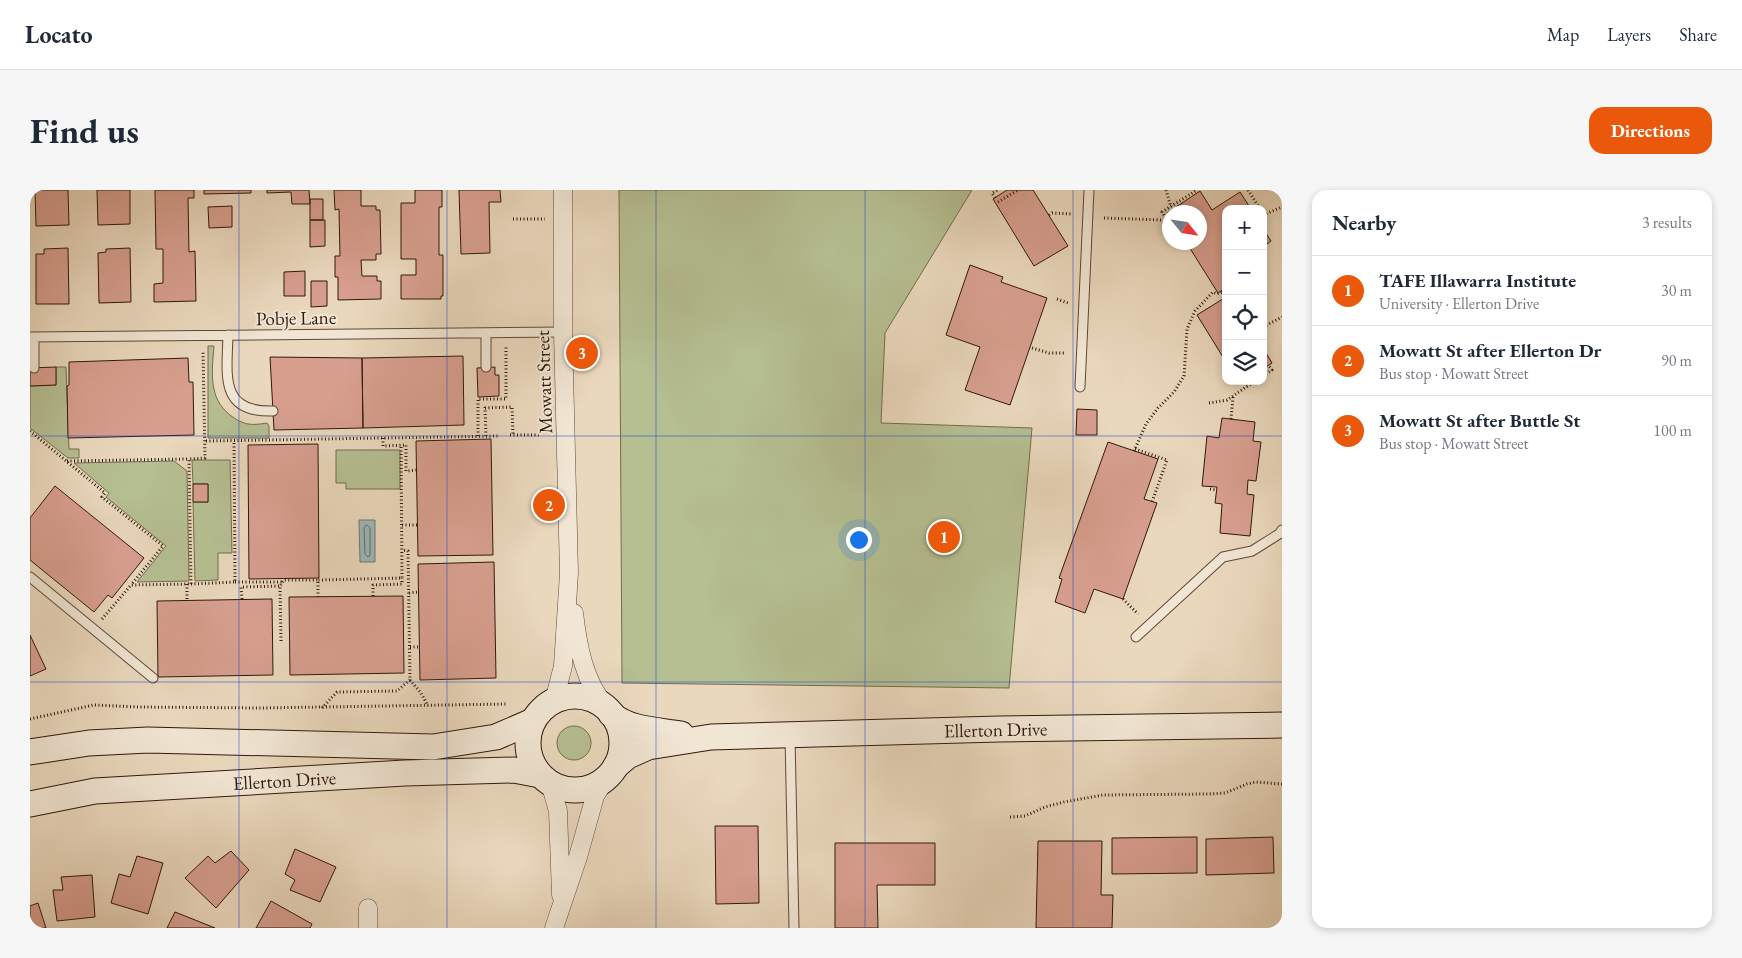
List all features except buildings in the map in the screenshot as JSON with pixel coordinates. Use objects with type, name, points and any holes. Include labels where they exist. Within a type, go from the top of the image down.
[{"type":"main road","points":[[567,696],[581,696],[594,700],[608,710],[618,726],[622,739],[621,753],[611,772],[596,784],[585,789],[566,789],[545,779],[532,763],[528,749],[529,735],[533,722],[542,709],[554,701],[567,696]]},
{"type":"main road","name":"Ellerton Drive","points":[[608,710],[625,723],[638,727],[711,738]]},
{"type":"main road","name":"Ellerton Drive","points":[[30,752],[89,743],[148,740],[432,747],[496,737],[533,722]]},
{"type":"main road","name":"Ellerton Drive","points":[[611,772],[628,756],[648,747],[711,738],[999,729],[1282,725]]},
{"type":"main road","name":"Ellerton Drive","points":[[30,804],[95,791],[405,773],[514,770],[545,779]]},
{"type":"street","name":"Mowatt Street","points":[[554,701],[563,666],[569,573],[563,332],[563,190]]},
{"type":"street","name":"Mowatt Street","points":[[569,573],[576,634],[581,657],[594,691],[608,710]]},
{"type":"street","points":[[554,928],[578,857],[593,802],[599,787],[611,772]]},
{"type":"street","points":[[545,779],[558,811],[561,908]]},
{"type":"street","points":[[368,908],[368,928]]},
{"type":"lane","points":[[1080,387],[1089,190]]},
{"type":"lane","name":"Pobje Lane","points":[[32,337],[563,332]]},
{"type":"lane","points":[[486,333],[486,367]]},
{"type":"lane","points":[[228,335],[229,389],[235,399],[244,407],[254,410],[273,411]]},
{"type":"lane","points":[[32,337],[34,368]]},
{"type":"lane","points":[[1136,637],[1223,557],[1252,551],[1279,534],[1282,530]]},
{"type":"lane","points":[[30,578],[153,678]]},
{"type":"lane","points":[[790,735],[794,928]]},
{"type":"path","points":[[995,198],[992,193],[998,190]]},
{"type":"path","points":[[998,202],[1018,190]]},
{"type":"path","points":[[1166,190],[1170,205]]},
{"type":"path","points":[[1174,205],[1197,190]]},
{"type":"path","points":[[1248,190],[1257,205]]},
{"type":"path","points":[[1267,213],[1282,207]]},
{"type":"path","points":[[513,219],[563,218]]},
{"type":"path","points":[[1122,219],[1162,219]]},
{"type":"path","points":[[1152,502],[1167,460],[1135,450],[1146,424],[1158,408],[1174,392],[1184,376],[1187,329],[1195,311],[1213,292],[1222,293]]},
{"type":"path","points":[[1057,299],[1068,303],[1068,312]]},
{"type":"path","points":[[1267,325],[1282,317]]},
{"type":"path","points":[[478,436],[478,399],[506,399],[506,332]]},
{"type":"path","points":[[67,461],[205,458],[202,335]]},
{"type":"path","points":[[1032,348],[1049,353],[1065,354],[1065,346]]},
{"type":"path","points":[[1267,373],[1272,370],[1268,365]]},
{"type":"path","points":[[1209,403],[1227,400],[1249,385]]},
{"type":"path","points":[[1231,419],[1233,396]]},
{"type":"path","points":[[486,436],[485,408],[512,407],[512,436],[539,435]]},
{"type":"path","points":[[30,431],[105,492],[102,497],[162,546],[113,606]]},
{"type":"path","points":[[206,441],[500,436]]},
{"type":"path","points":[[383,438],[383,446],[406,445],[406,471],[416,470]]},
{"type":"path","points":[[234,441],[235,582]]},
{"type":"path","points":[[373,596],[373,585],[402,584],[401,445]]},
{"type":"path","points":[[188,459],[188,601]]},
{"type":"path","points":[[1210,489],[1217,490]]},
{"type":"path","points":[[402,525],[417,525]]},
{"type":"path","points":[[402,550],[408,551],[410,680],[421,693],[428,706]]},
{"type":"path","points":[[131,585],[402,578]]},
{"type":"path","points":[[318,580],[318,597]]},
{"type":"path","points":[[280,641],[280,586],[283,582]]},
{"type":"path","points":[[242,599],[241,587],[280,586]]},
{"type":"path","points":[[408,592],[418,592]]},
{"type":"path","points":[[1123,600],[1150,624]]},
{"type":"path","points":[[410,647],[420,647]]},
{"type":"path","points":[[322,708],[337,692],[397,691],[410,680]]},
{"type":"path","points":[[30,720],[94,705],[147,708],[322,708],[511,704]]},
{"type":"path","points":[[1010,817],[1025,816],[1045,807],[1103,795],[1225,793],[1256,782],[1282,784]]},
{"type":"green space","points":[[619,190],[972,190],[885,333],[881,423],[1032,428],[1009,688],[622,683]]},
{"type":"green space","points":[[208,346],[214,346],[212,374],[218,401],[232,416],[243,423],[267,423],[269,426],[269,438],[208,438]]},
{"type":"green space","points":[[56,367],[66,367],[69,449],[79,449],[79,458],[68,458],[30,428],[30,386],[56,385]]},
{"type":"green space","points":[[336,450],[400,450],[400,489],[346,489],[346,483],[336,483]]},
{"type":"green space","points":[[192,460],[230,460],[232,553],[218,553],[218,580],[195,581],[193,502],[208,502],[208,484],[193,484]]},
{"type":"green space","points":[[174,461],[187,471],[189,581],[137,582],[166,546],[106,497],[109,493],[74,463]]},
{"type":"green space","points":[[574,726],[581,727],[586,731],[590,736],[590,750],[586,755],[581,759],[574,760],[567,759],[562,755],[558,750],[557,743],[558,736],[562,731],[567,727]]},
{"type":"water","points":[[359,520],[375,520],[375,562],[360,562]]},
{"type":"place","name":"Mowatt St after Buttle St","points":[[582,353]]},
{"type":"place","name":"Mowatt St after Ellerton Dr","points":[[549,505]]},
{"type":"place","name":"TAFE Illawarra Institute","points":[[944,537]]}]
